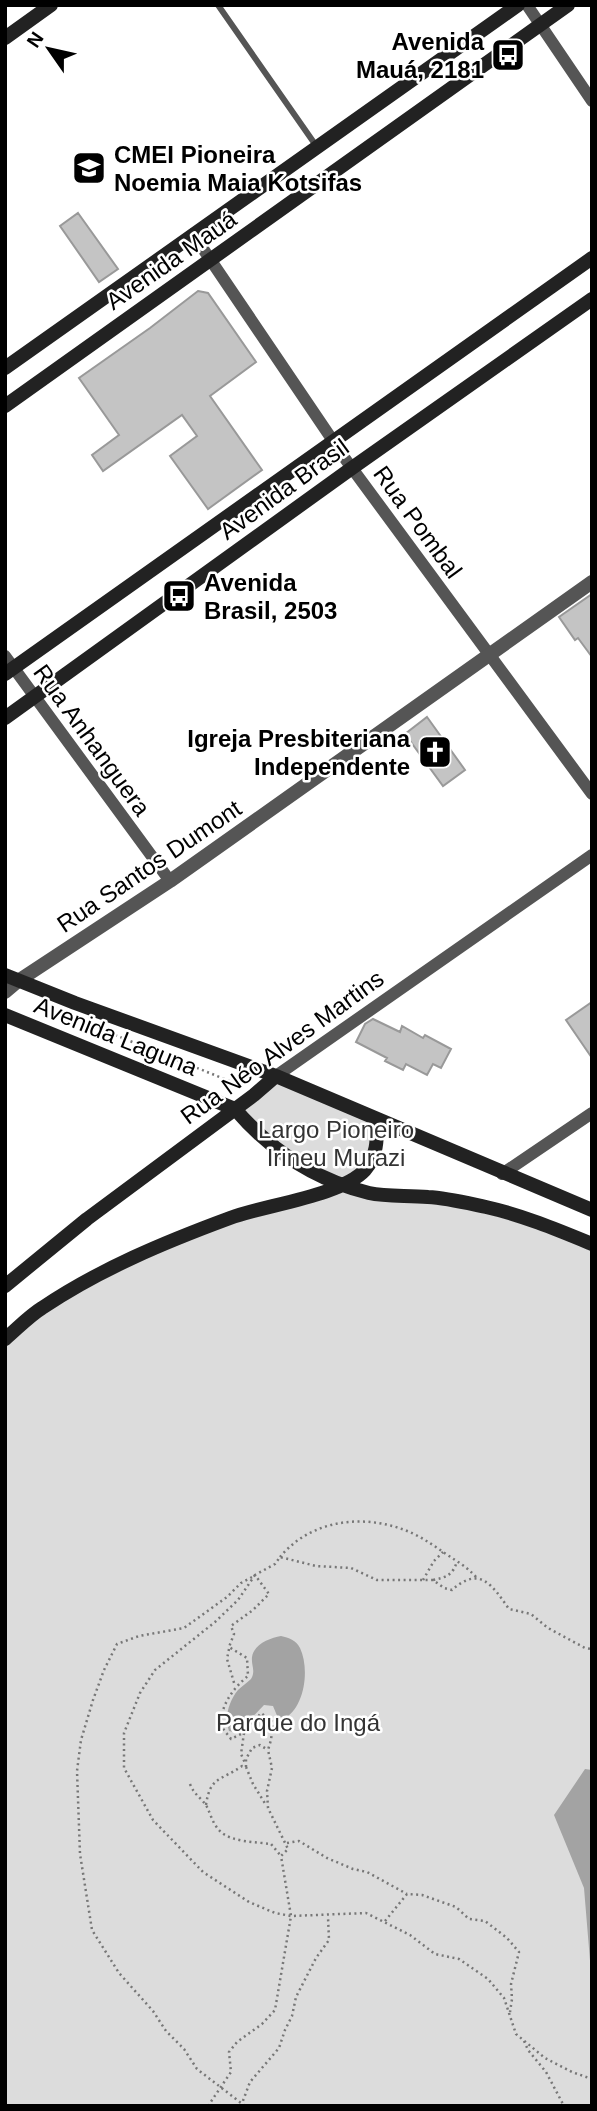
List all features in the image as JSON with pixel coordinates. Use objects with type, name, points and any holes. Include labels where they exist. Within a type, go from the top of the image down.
[{"type":"main road","points":[[5,38],[51,5]]},
{"type":"main road","name":"Avenida Mauá","points":[[5,368],[518,5]]},
{"type":"main road","name":"Avenida Mauá","points":[[5,406],[568,5]]},
{"type":"main road","name":"Avenida Brasil","points":[[8,666],[592,258]]},
{"type":"main road","name":"Avenida Brasil","points":[[5,718],[592,299]]},
{"type":"main road","name":"Avenida Laguna","points":[[12,978],[276,1076],[592,1210]]},
{"type":"main road","name":"Avenida Laguna","points":[[5,1015],[235,1109],[253,1130],[282,1154],[317,1175],[370,1193],[430,1197],[488,1207],[554,1228],[592,1244]]},
{"type":"main road","name":"Rua Néo Alves Martins","points":[[5,1286],[87,1219],[276,1076]]},
{"type":"main road","points":[[5,1339],[50,1303],[103,1272],[169,1241],[234,1216],[343,1185],[365,1170],[377,1147],[377,1119]]},
{"type":"street","points":[[527,5],[592,101]]},
{"type":"street","name":"Rua Pombal","points":[[193,234],[352,468],[592,794]]},
{"type":"street","name":"Rua Santos Dumont","points":[[5,992],[12,978],[170,881],[592,582]]},
{"type":"street","name":"Rua Anhanguera","points":[[8,666],[34,697],[170,881]]},
{"type":"street","name":"Rua Néo Alves Martins","points":[[276,1076],[592,855]]},
{"type":"street","points":[[502,1174],[592,1113]]},
{"type":"lane","points":[[218,5],[317,147]]},
{"type":"path","points":[[96,1027],[259,1091]]},
{"type":"path","points":[[328,1915],[329,1940],[316,1958],[296,1997],[292,2016],[279,2048],[250,2082],[243,2105],[198,2069],[153,2011],[119,1973],[92,1930],[80,1854],[77,1771],[81,1740],[89,1713],[104,1670],[117,1644],[139,1636],[184,1628],[228,1597],[241,1583],[275,1564],[288,1548],[318,1529],[354,1520],[411,1533],[467,1566],[476,1577],[491,1585],[509,1609],[531,1614],[548,1628],[585,1648],[592,1649]]},
{"type":"path","points":[[423,1580],[443,1552]]},
{"type":"path","points":[[280,1557],[316,1566],[351,1569],[377,1580],[433,1580],[447,1577],[454,1572],[457,1561]]},
{"type":"path","points":[[235,1686],[227,1660],[234,1634],[231,1626],[269,1594],[255,1575]]},
{"type":"path","points":[[255,1575],[238,1600],[155,1670],[140,1692],[124,1732],[124,1768],[153,1820],[203,1872],[249,1902],[275,1913],[291,1916],[366,1913],[410,1936],[435,1954],[458,1959],[488,1979],[504,1998],[516,2034],[545,2058],[592,2079]]},
{"type":"path","points":[[433,1580],[452,1590],[463,1580],[476,1577]]},
{"type":"path","points":[[229,1647],[247,1658],[248,1676],[235,1686],[223,1711],[223,1729],[231,1739],[245,1732],[261,1713],[273,1722],[268,1750],[272,1768],[267,1791],[268,1808]]},
{"type":"path","points":[[245,1732],[241,1754],[253,1784],[286,1843],[288,1849],[281,1856]]},
{"type":"path","points":[[246,1767],[246,1759],[252,1748],[260,1745],[268,1750]]},
{"type":"path","points":[[206,1805],[209,1789],[214,1784],[242,1766],[246,1767]]},
{"type":"path","points":[[190,1784],[193,1793],[206,1805],[222,1834],[271,1844],[281,1856],[291,1916],[275,2011],[237,2042],[229,2052],[231,2072],[208,2106]]},
{"type":"path","points":[[286,1843],[299,1841],[327,1858],[367,1872],[407,1894],[439,1900],[456,1908],[468,1919],[485,1922],[507,1938],[519,1952],[511,1984],[510,2015]]},
{"type":"path","points":[[384,1922],[407,1894]]},
{"type":"path","points":[[524,2040],[528,2050],[546,2072],[564,2106]]},
{"type":"green space","name":"Parque do Ingá","points":[[276,1076],[377,1120],[377,1147],[344,1184],[430,1197],[592,1244],[592,2106],[5,2106],[5,1339],[40,1309],[169,1241],[342,1185],[317,1175],[235,1109]]},
{"type":"shaded area","points":[[281,1636],[296,1643],[303,1657],[305,1677],[296,1707],[282,1720],[278,1718],[273,1706],[264,1705],[241,1729],[229,1731],[227,1715],[230,1704],[238,1690],[251,1679],[253,1652],[263,1642]]},
{"type":"shaded area","points":[[585,1769],[592,1770],[592,1985],[584,1888],[554,1815]]},
{"type":"building","points":[[78,213],[118,269],[99,282],[60,226]]},
{"type":"building","points":[[198,291],[208,293],[256,362],[210,396],[262,470],[208,509],[170,456],[197,436],[182,415],[103,471],[92,455],[119,435],[79,378]]},
{"type":"building","points":[[592,594],[592,657],[578,638],[575,640],[559,617]]},
{"type":"building","name":"Igreja Presbiteriana Independente","points":[[427,717],[465,770],[443,786],[405,734]]},
{"type":"building","points":[[592,1002],[592,1058],[566,1020]]},
{"type":"building","points":[[373,1019],[400,1032],[402,1026],[451,1049],[441,1068],[433,1064],[427,1075],[406,1064],[403,1070],[385,1061],[387,1058],[356,1042],[365,1024]]},
{"type":"place","name":"Avenida Mauá, 2181","points":[[508,55]]},
{"type":"place","name":"CMEI Pioneira Noemia Maia Kotsifas","points":[[89,168]]},
{"type":"place","name":"Avenida Brasil, 2503","points":[[179,596]]},
{"type":"place","name":"Igreja Presbiteriana Independente","points":[[435,752]]},
{"type":"park label","name":"Largo Pioneiro Irineu Murazi","points":[[336,1143]]}]
